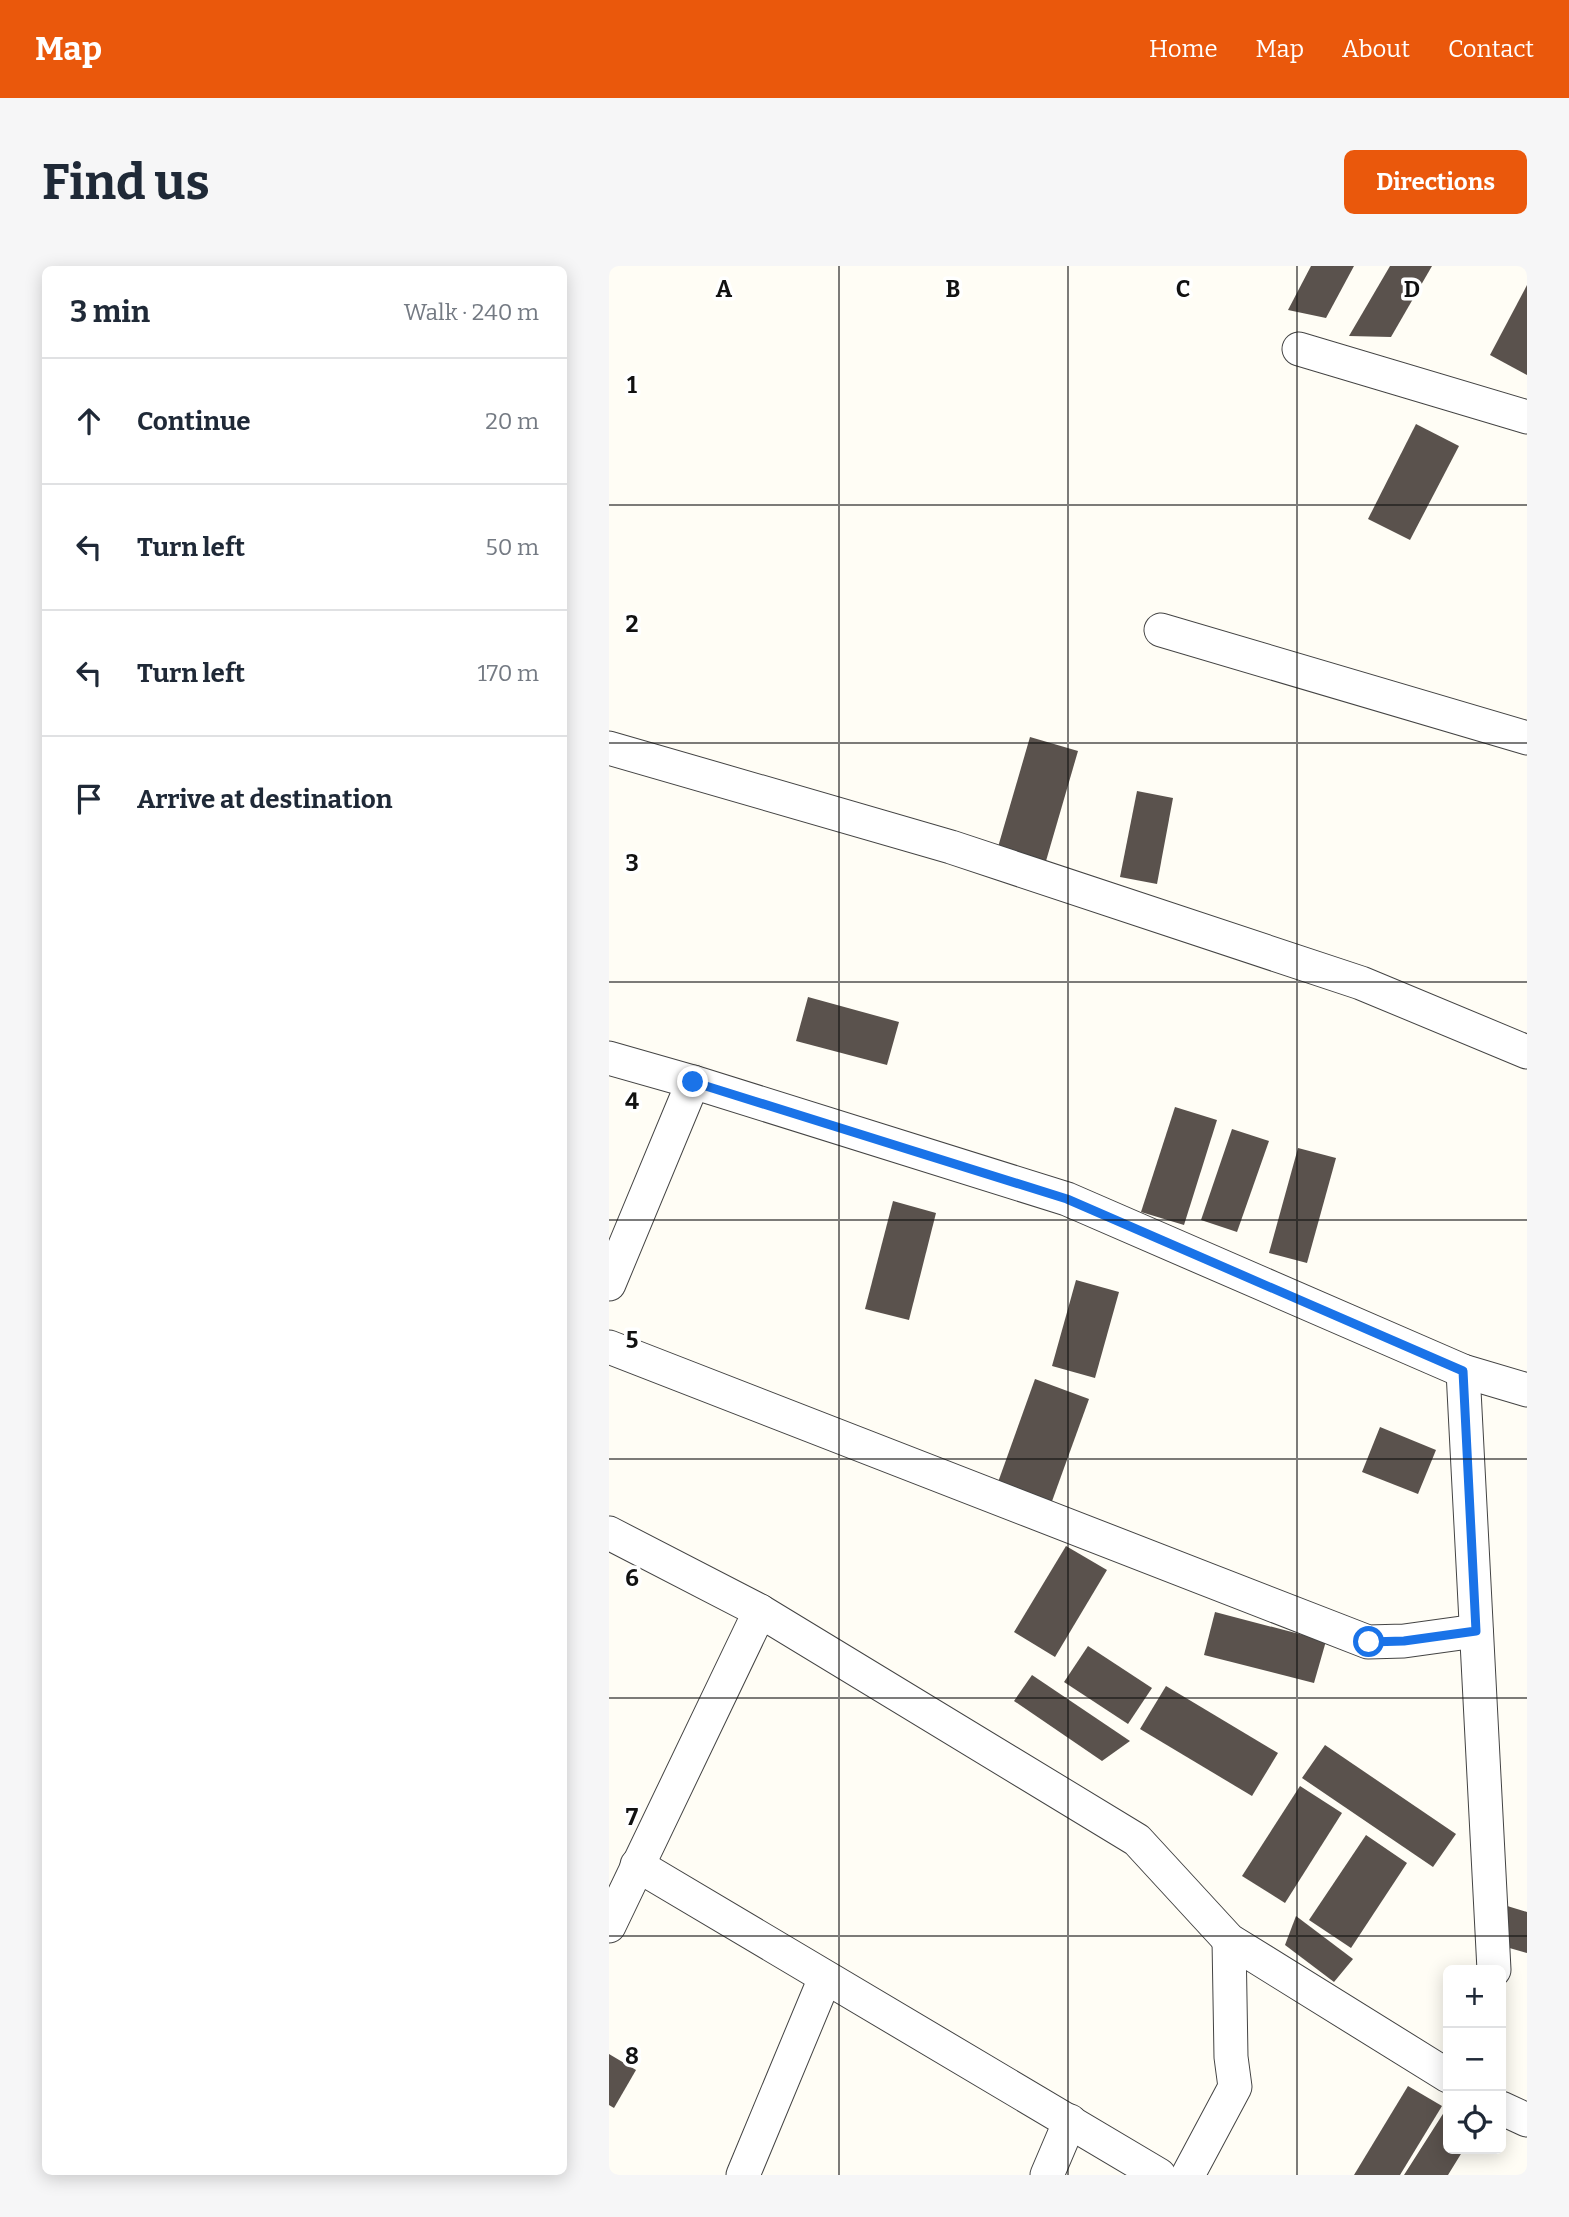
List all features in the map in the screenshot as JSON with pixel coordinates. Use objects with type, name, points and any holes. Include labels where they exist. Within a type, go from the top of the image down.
[{"type":"street","points":[[1299,349],[1527,417]]},
{"type":"street","points":[[1161,630],[1527,738]]},
{"type":"street","points":[[609,748],[950,847],[1348,978],[1527,1052]]},
{"type":"street","points":[[609,1058],[1067,1199],[1463,1371],[1527,1390]]},
{"type":"street","points":[[612,1268],[693,1082]]},
{"type":"street","points":[[609,1347],[1369,1642],[1404,1641],[1476,1631]]},
{"type":"street","points":[[1463,1371],[1495,1965]]},
{"type":"street","points":[[609,1533],[760,1611],[1137,1840],[1229,1940],[1443,2073]]},
{"type":"street","points":[[609,1926],[760,1611]]},
{"type":"street","points":[[637,1865],[1159,2175]]},
{"type":"street","points":[[1188,2175],[1235,2087],[1231,2057],[1229,1940]]},
{"type":"street","points":[[743,2175],[825,1978]]},
{"type":"street","points":[[1047,2175],[1070,2122]]},
{"type":"building","points":[[1311,266],[1354,266],[1326,318],[1288,310]]},
{"type":"building","points":[[1390,266],[1432,266],[1391,337],[1349,336]]},
{"type":"building","points":[[1527,285],[1527,375],[1490,355]]},
{"type":"building","points":[[1416,424],[1459,446],[1410,540],[1368,519]]},
{"type":"building","points":[[1030,737],[1078,751],[1046,861],[998,847]]},
{"type":"building","points":[[1137,791],[1173,798],[1157,884],[1120,877]]},
{"type":"building","points":[[808,997],[899,1022],[887,1065],[796,1041]]},
{"type":"building","points":[[1175,1107],[1217,1120],[1184,1225],[1141,1212]]},
{"type":"building","points":[[1232,1129],[1269,1141],[1237,1232],[1201,1220]]},
{"type":"building","points":[[1298,1148],[1336,1158],[1307,1263],[1269,1253]]},
{"type":"building","points":[[893,1201],[936,1213],[909,1320],[865,1309]]},
{"type":"building","points":[[1076,1280],[1119,1292],[1095,1378],[1052,1366]]},
{"type":"building","points":[[1035,1379],[1089,1399],[1051,1504],[997,1485]]},
{"type":"building","points":[[1380,1427],[1436,1450],[1418,1494],[1362,1472]]},
{"type":"building","points":[[1066,1546],[1107,1570],[1055,1657],[1014,1632]]},
{"type":"building","points":[[1215,1612],[1326,1641],[1314,1683],[1204,1655]]},
{"type":"building","points":[[1088,1646],[1152,1688],[1128,1724],[1064,1682]]},
{"type":"building","points":[[1032,1675],[1130,1741],[1102,1761],[1014,1701]]},
{"type":"building","points":[[1166,1686],[1278,1753],[1252,1796],[1140,1729]]},
{"type":"building","points":[[1325,1745],[1456,1834],[1433,1867],[1302,1778]]},
{"type":"building","points":[[1300,1786],[1342,1813],[1285,1903],[1242,1876]]},
{"type":"building","points":[[1366,1835],[1407,1863],[1351,1948],[1309,1920]]},
{"type":"building","points":[[1504,1905],[1527,1912],[1527,1953],[1506,1947]]},
{"type":"building","points":[[1296,1916],[1353,1959],[1334,1982],[1285,1945]]},
{"type":"building","points":[[609,2054],[636,2070],[614,2108],[609,2105]]},
{"type":"building","points":[[1408,2086],[1442,2106],[1400,2175],[1354,2175]]},
{"type":"building","points":[[1443,2114],[1443,2154],[1461,2154],[1448,2175],[1404,2175]]},
{"type":"route","points":[[693,1082],[1067,1199],[1463,1371],[1476,1631],[1404,1641],[1369,1642]]}]
